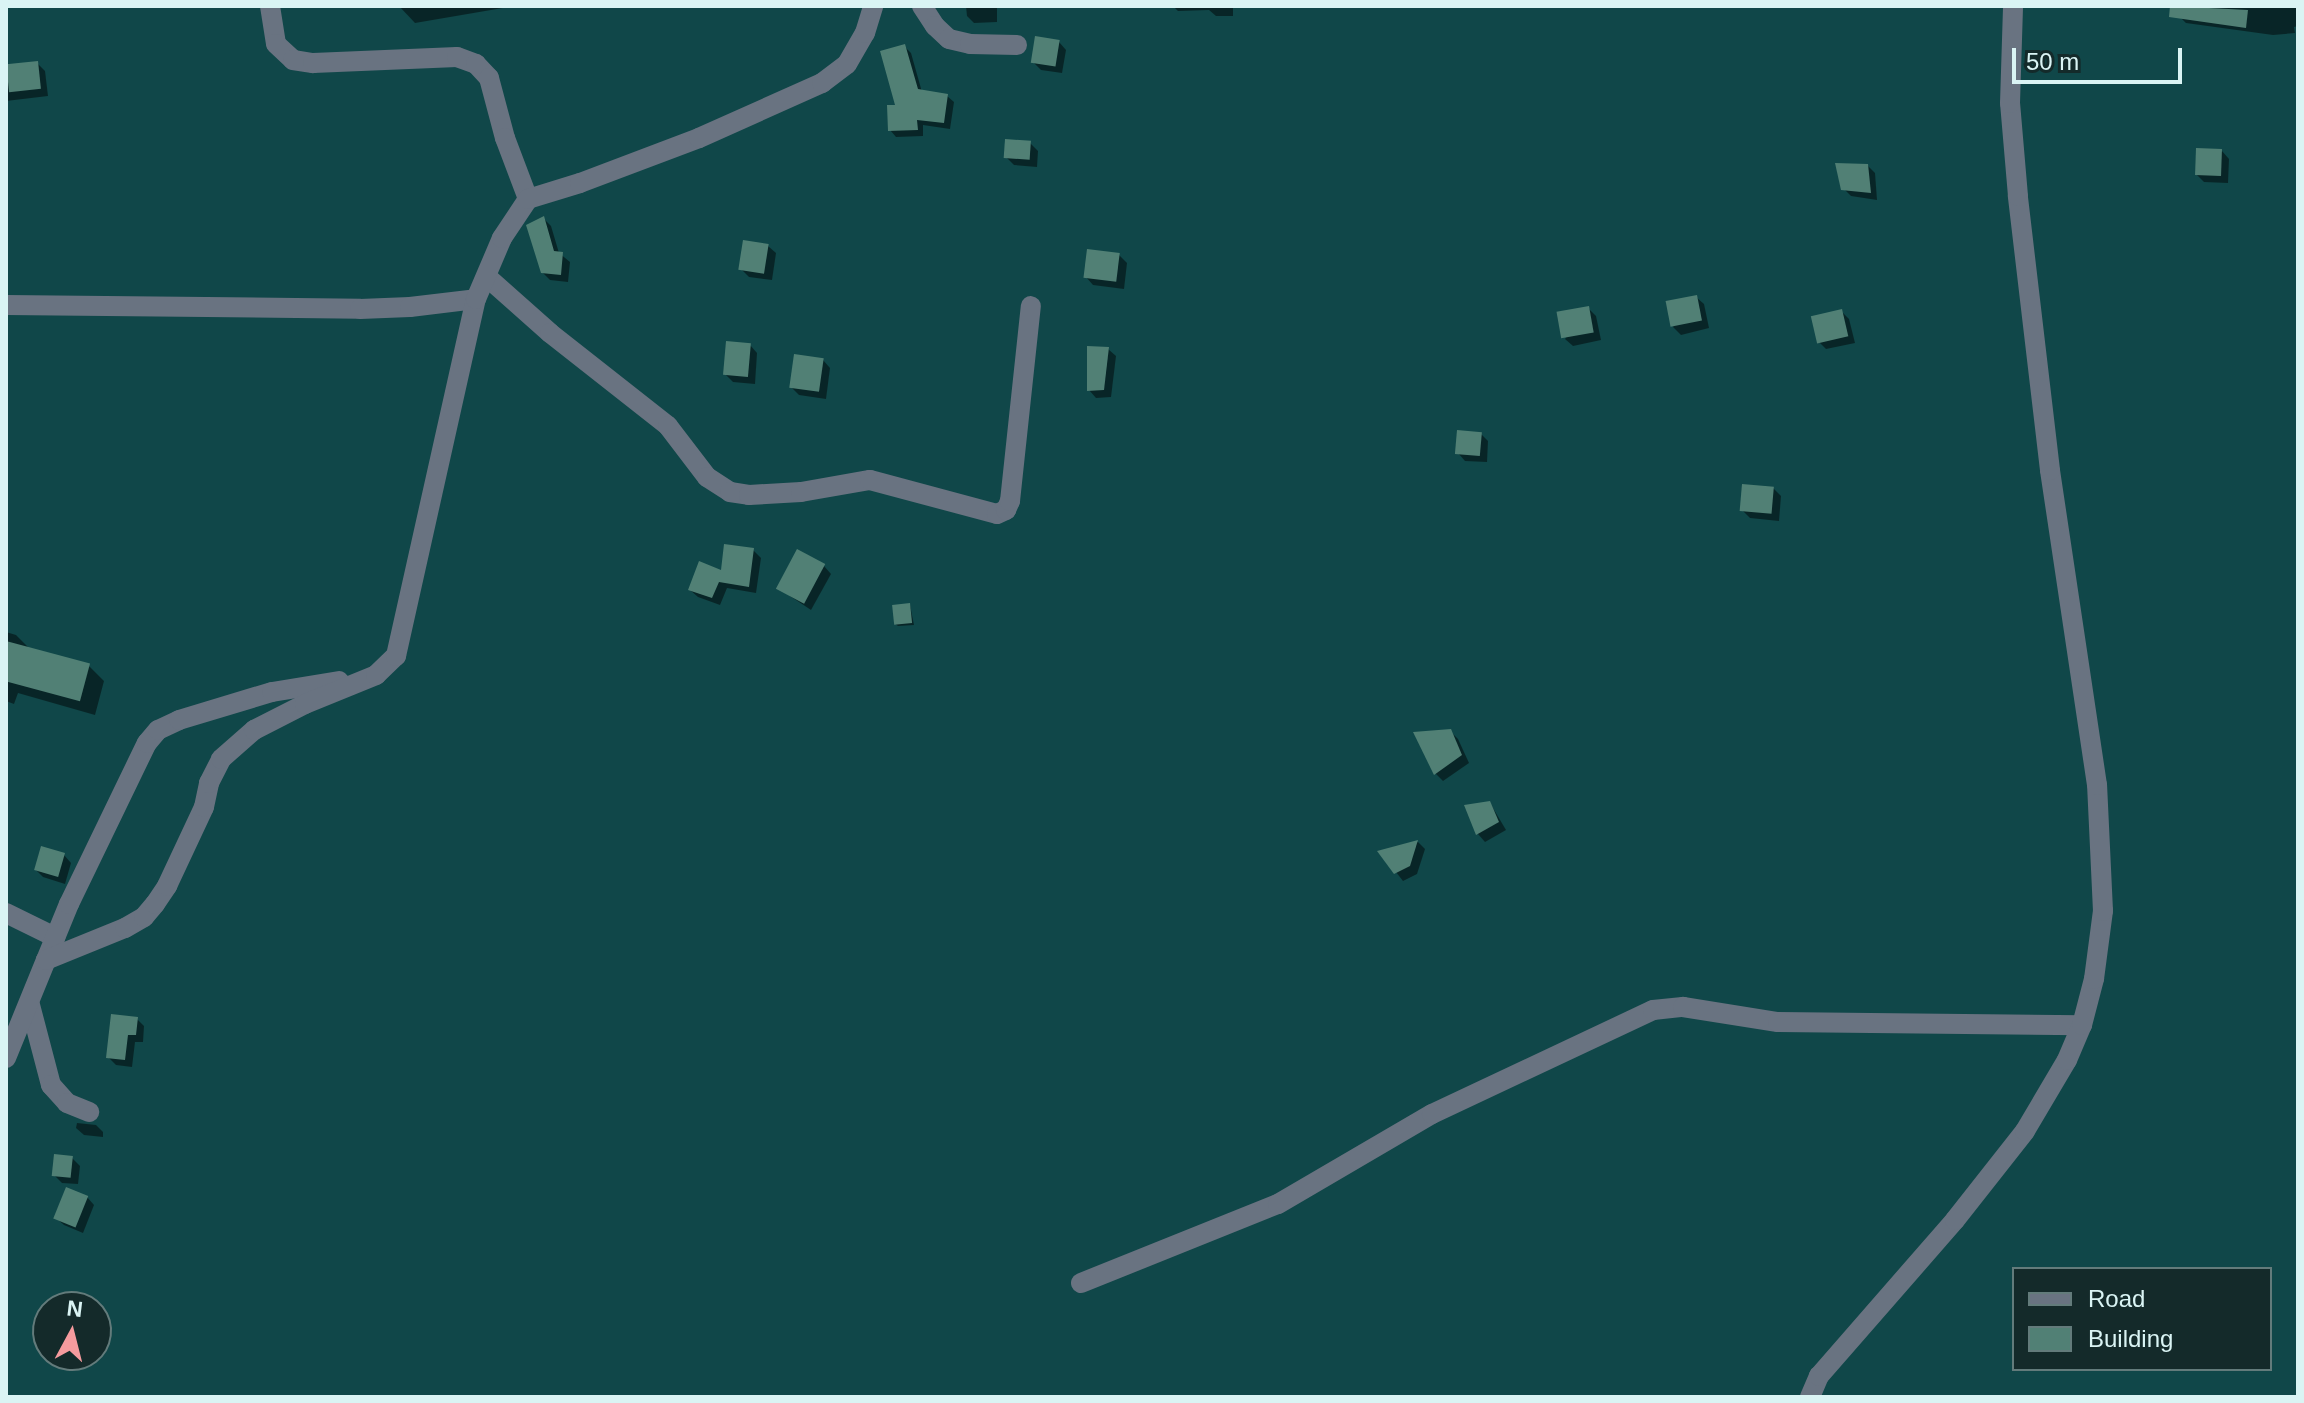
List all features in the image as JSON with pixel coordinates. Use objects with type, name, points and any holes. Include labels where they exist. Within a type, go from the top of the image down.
[{"type":"street","points":[[270,6],[276,44],[293,60],[313,63],[457,57],[476,64],[489,78],[505,138],[528,199]]},
{"type":"street","points":[[46,960],[144,917],[167,886],[204,807],[221,759],[254,730],[376,675],[390,665],[401,643],[476,299],[502,238],[528,199],[699,138],[822,83],[847,64],[865,33],[873,6]]},
{"type":"street","points":[[922,6],[935,26],[949,39],[970,44],[1017,45]]},
{"type":"street","points":[[1810,1397],[1819,1376],[1955,1220],[2025,1131],[2067,1060],[2082,1025],[2094,979],[2103,911],[2097,785],[2050,470],[2018,196],[2010,103],[2013,6]]},
{"type":"street","points":[[487,277],[668,426],[707,477],[730,492],[772,495],[870,480],[997,514],[1006,510],[1010,501],[1031,306]]},
{"type":"street","points":[[6,305],[360,309],[476,299]]},
{"type":"street","points":[[6,1058],[55,937],[147,743],[158,730],[179,720],[272,692],[376,675]]},
{"type":"street","points":[[6,913],[55,937]]},
{"type":"street","points":[[30,1005],[51,1085],[67,1103],[89,1112]]},
{"type":"street","points":[[1081,1283],[1278,1204],[1432,1114],[1653,1010],[1683,1007],[1778,1022],[2082,1025]]},
{"type":"building","points":[[2170,6],[2248,10],[2246,28],[2169,17]]},
{"type":"building","points":[[1035,36],[1060,40],[1055,67],[1031,63]]},
{"type":"building","points":[[905,44],[918,89],[948,94],[944,123],[917,120],[918,130],[888,131],[887,105],[895,105],[880,51]]},
{"type":"building","points":[[38,61],[41,89],[9,92],[6,64]]},
{"type":"building","points":[[1005,139],[1031,141],[1030,160],[1004,158]]},
{"type":"building","points":[[2196,148],[2222,149],[2221,176],[2195,175]]},
{"type":"building","points":[[1835,163],[1868,164],[1871,193],[1841,190]]},
{"type":"building","points":[[544,216],[554,251],[563,252],[561,275],[541,273],[526,225]]},
{"type":"building","points":[[743,240],[769,244],[764,274],[738,270]]},
{"type":"building","points":[[1087,249],[1120,253],[1116,282],[1083,278]]},
{"type":"building","points":[[1697,295],[1702,321],[1671,327],[1666,301]]},
{"type":"building","points":[[1589,306],[1594,333],[1561,338],[1557,312]]},
{"type":"building","points":[[1842,309],[1848,336],[1817,343],[1811,316]]},
{"type":"building","points":[[726,341],[751,343],[748,377],[723,375]]},
{"type":"building","points":[[1087,346],[1109,347],[1104,390],[1087,391]]},
{"type":"building","points":[[794,354],[824,358],[819,392],[789,388]]},
{"type":"building","points":[[1457,430],[1482,432],[1480,456],[1455,454]]},
{"type":"building","points":[[1742,484],[1774,487],[1772,514],[1740,511]]},
{"type":"building","points":[[724,544],[754,548],[749,587],[719,582],[712,598],[688,590],[699,561],[721,570]]},
{"type":"building","points":[[797,549],[825,564],[804,604],[776,589]]},
{"type":"building","points":[[910,603],[912,623],[894,625],[892,605]]},
{"type":"building","points":[[6,641],[90,664],[80,701],[6,681]]},
{"type":"building","points":[[1451,729],[1462,755],[1434,775],[1413,732]]},
{"type":"building","points":[[1490,801],[1499,822],[1476,835],[1464,805]]},
{"type":"building","points":[[1418,840],[1410,866],[1394,874],[1377,851]]},
{"type":"building","points":[[41,846],[65,853],[58,877],[34,870]]},
{"type":"building","points":[[111,1014],[138,1017],[136,1035],[128,1035],[125,1060],[106,1058]]},
{"type":"building","points":[[54,1154],[73,1156],[71,1178],[52,1176]]},
{"type":"building","points":[[66,1187],[88,1196],[76,1228],[53,1219]]}]
